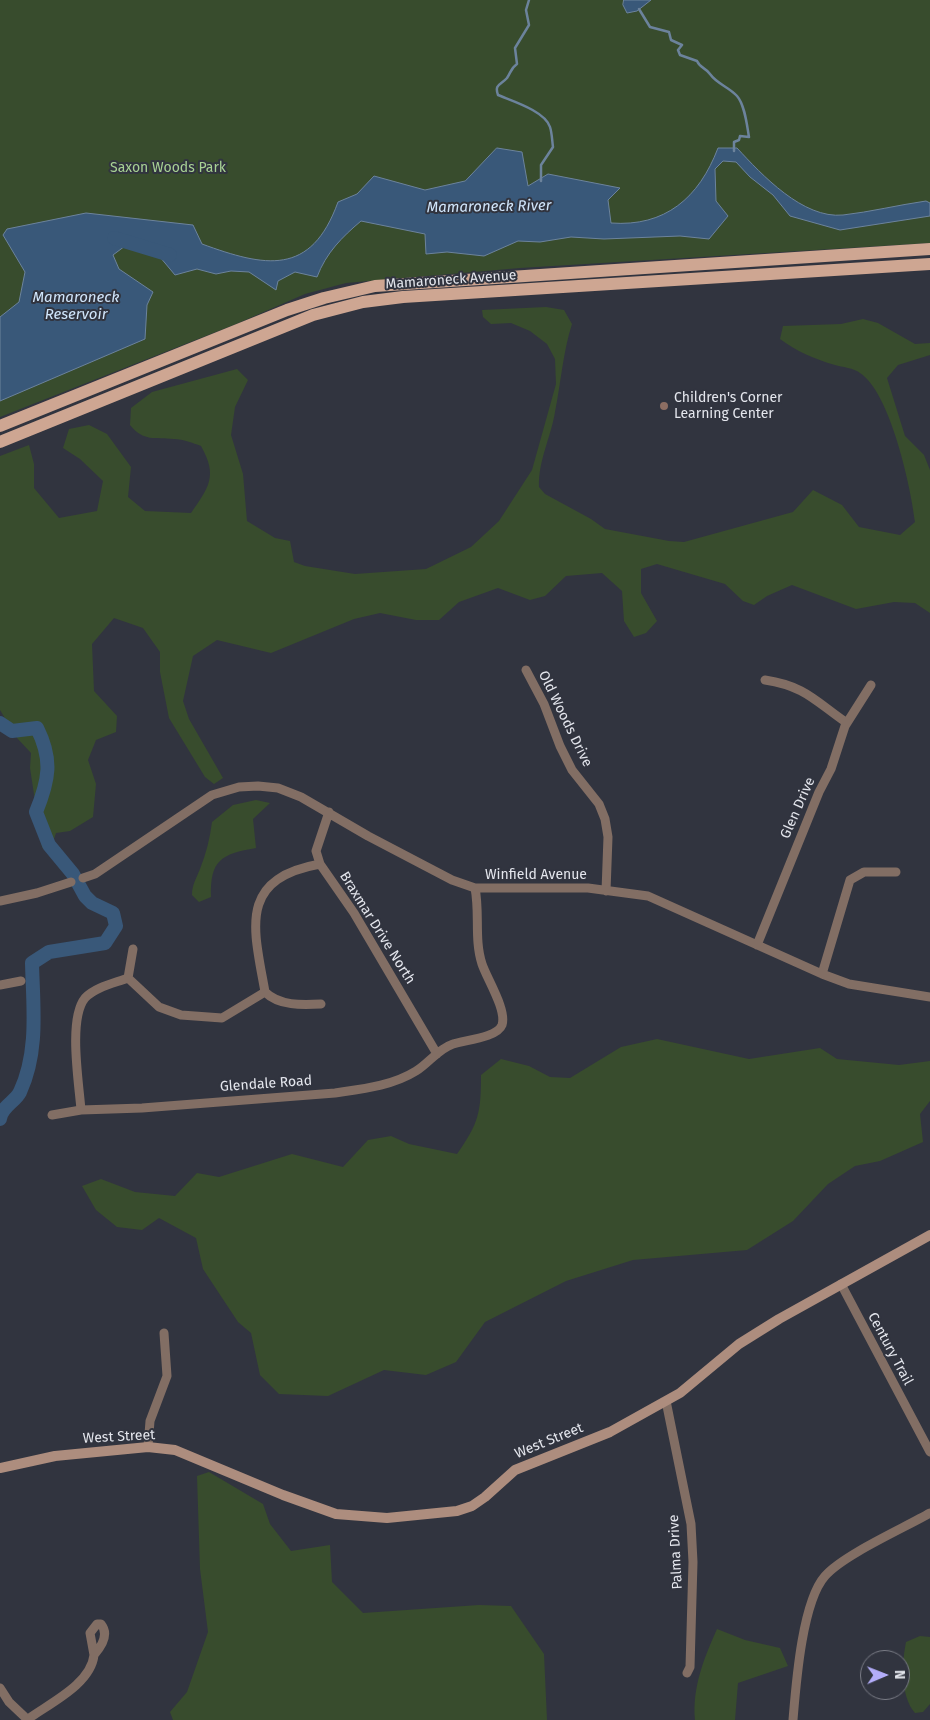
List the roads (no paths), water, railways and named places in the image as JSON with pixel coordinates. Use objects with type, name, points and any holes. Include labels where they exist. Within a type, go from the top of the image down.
[{"type":"main road","name":"Mamaroneck Avenue","points":[[0,426],[274,316],[332,296],[374,286],[930,249]]},
{"type":"main road","name":"Mamaroneck Avenue","points":[[0,442],[279,329],[338,308],[403,297],[930,264]]},
{"type":"street","points":[[787,258],[787,274]]},
{"type":"street","points":[[274,316],[279,329]]},
{"type":"street","name":"Old Woods Drive","points":[[526,670],[544,704],[560,746],[572,770],[599,804],[605,819],[608,837],[606,891]]},
{"type":"street","points":[[765,680],[786,683],[801,688],[847,723]]},
{"type":"street","name":"Glen Drive","points":[[757,946],[819,792],[832,769],[847,723],[870,685]]},
{"type":"street","name":"Winfield Avenue","points":[[83,878],[95,874],[212,795],[239,787],[278,788],[301,797],[329,812],[414,862],[452,880],[475,888],[588,888],[648,896],[822,974],[850,984],[930,997]]},
{"type":"street","points":[[321,1004],[288,1003],[271,998],[265,992],[255,936],[255,914],[261,898],[284,874],[298,868],[320,864],[316,851],[329,812]]},
{"type":"street","name":"Braxmar Drive North","points":[[320,864],[354,913],[437,1054]]},
{"type":"street","points":[[822,974],[850,880],[864,872],[896,872]]},
{"type":"street","points":[[0,901],[37,893],[71,882]]},
{"type":"street","name":"Glendale Road","points":[[52,1115],[81,1110],[142,1108],[361,1089],[401,1079],[453,1044],[495,1032],[502,1025],[503,1015],[482,963],[478,926],[479,909],[475,888]]},
{"type":"street","points":[[128,978],[132,949]]},
{"type":"street","points":[[128,978],[160,1007],[181,1015],[222,1018],[265,992]]},
{"type":"street","points":[[81,1110],[76,1036],[80,1007],[86,997],[94,992],[128,978]]},
{"type":"street","points":[[0,985],[21,981]]},
{"type":"street","name":"West Street","points":[[0,1468],[55,1456],[148,1447],[175,1450],[283,1495],[336,1514],[387,1518],[429,1516],[456,1511],[472,1506],[485,1497],[515,1470],[610,1432],[666,1401],[714,1367],[739,1344],[841,1284],[930,1235]]},
{"type":"street","name":"Century Trail","points":[[841,1284],[930,1452]]},
{"type":"street","points":[[148,1447],[150,1421],[167,1376],[164,1333]]},
{"type":"street","name":"Palma Drive","points":[[666,1401],[691,1524],[690,1667],[687,1673]]},
{"type":"street","points":[[793,1720],[806,1626],[816,1588],[826,1574],[846,1560],[930,1513]]},
{"type":"street","points":[[0,1688],[10,1702],[28,1720],[86,1676],[93,1663],[94,1655]]},
{"type":"water","points":[[624,0],[651,0],[637,11],[627,13],[623,5]]},
{"type":"water","name":"Mamaroneck Reservoir","points":[[497,148],[522,152],[528,186],[548,174],[620,188],[608,200],[611,223],[630,223],[648,220],[678,206],[701,181],[718,148],[737,148],[784,193],[798,203],[813,210],[843,215],[926,201],[930,203],[930,216],[840,230],[790,216],[773,195],[750,177],[736,162],[723,161],[715,169],[716,201],[728,216],[709,239],[680,236],[604,239],[571,237],[540,242],[518,241],[484,256],[447,252],[426,254],[425,234],[361,221],[335,246],[325,260],[317,277],[295,272],[278,281],[276,290],[249,272],[231,271],[216,274],[197,269],[175,275],[150,245],[129,243],[113,255],[119,269],[153,292],[147,305],[145,339],[0,401],[0,317],[19,302],[25,272],[3,235],[7,229],[86,213],[193,225],[202,244],[246,258],[266,261],[284,260],[300,254],[314,243],[327,226],[338,202],[357,194],[374,176],[425,190],[465,181]]},
{"type":"waterway","points":[[529,0],[526,10],[529,25],[515,48],[517,64],[498,87],[497,91],[498,95],[535,111],[547,121],[550,127],[553,147],[541,165],[541,181]]},
{"type":"waterway","points":[[639,9],[650,27],[669,32],[671,40],[682,45],[678,50],[680,55],[697,61],[740,100],[749,137],[740,136],[739,140],[734,142],[734,151]]},
{"type":"waterway","name":"Mamaroneck River","points":[[114,238],[170,255]]},
{"type":"waterway","name":"Mamaroneck River","points":[[0,723],[12,731],[37,728],[45,750],[47,770],[44,790],[36,812],[49,845],[73,874],[85,896],[92,903],[113,913],[116,926],[105,943],[49,952],[32,963],[34,1028],[30,1061],[20,1092],[5,1108],[0,1119]]},
{"type":"place","name":"Children's Corner Learning Center","points":[[664,406]]},
{"type":"park label","name":"Saxon Woods Park","points":[[168,168]]}]
